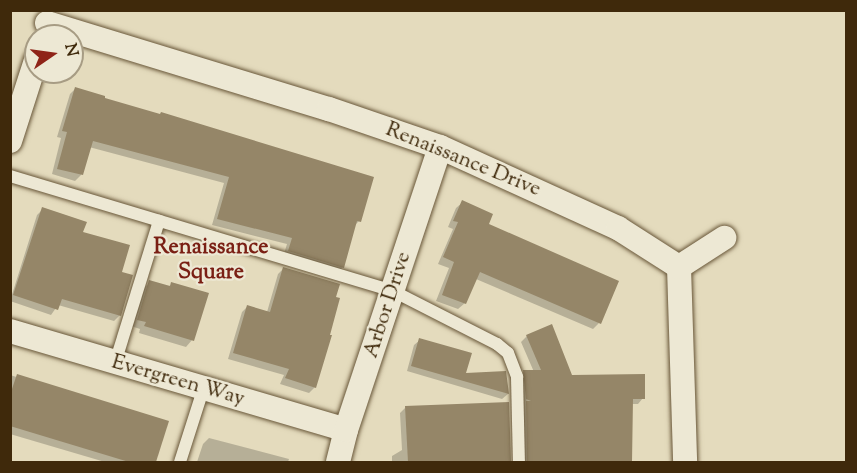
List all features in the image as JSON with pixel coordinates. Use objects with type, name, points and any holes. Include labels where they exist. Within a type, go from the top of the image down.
[{"type":"street","name":"Renaissance Drive","points":[[47,23],[329,109],[440,147],[618,228],[679,267]]},
{"type":"street","points":[[10,141],[18,95]]},
{"type":"street","name":"Arbor Drive","points":[[338,462],[346,430],[440,147]]},
{"type":"street","points":[[685,462],[679,267],[724,238]]},
{"type":"street","name":"Evergreen Way","points":[[10,331],[346,430]]},
{"type":"lane","points":[[10,176],[393,291],[497,344],[508,353],[517,377],[519,462]]},
{"type":"lane","points":[[115,363],[159,221]]},
{"type":"lane","points":[[180,462],[204,387]]},
{"type":"building","points":[[75,87],[105,96],[105,98],[160,114],[161,112],[374,177],[361,222],[357,221],[344,268],[288,251],[292,238],[217,219],[229,177],[93,141],[83,175],[57,169],[67,132],[62,131]]},
{"type":"building","points":[[462,200],[493,214],[489,224],[619,281],[601,324],[480,272],[466,304],[442,295],[454,262],[443,257],[458,222],[453,221]]},
{"type":"building","points":[[42,207],[87,222],[83,232],[130,245],[122,272],[133,275],[121,316],[62,299],[58,310],[13,295]]},
{"type":"building","points":[[283,267],[340,284],[336,297],[340,298],[330,335],[332,335],[316,388],[285,378],[289,369],[233,353],[247,305],[270,312]]},
{"type":"building","points":[[149,280],[170,286],[171,282],[209,293],[194,341],[144,326],[146,322],[137,320]]},
{"type":"building","points":[[552,324],[572,375],[645,374],[645,399],[633,399],[632,462],[527,462],[526,401],[531,401],[526,399],[523,370],[541,370],[526,335]]},
{"type":"building","points":[[419,338],[472,353],[466,373],[506,371],[509,394],[411,366]]},
{"type":"building","points":[[17,374],[169,421],[156,462],[129,462],[10,426],[10,395]]},
{"type":"building","points":[[509,402],[511,462],[408,462],[405,406]]},
{"type":"district","name":"Renaissance Square","points":[[211,260]]}]
